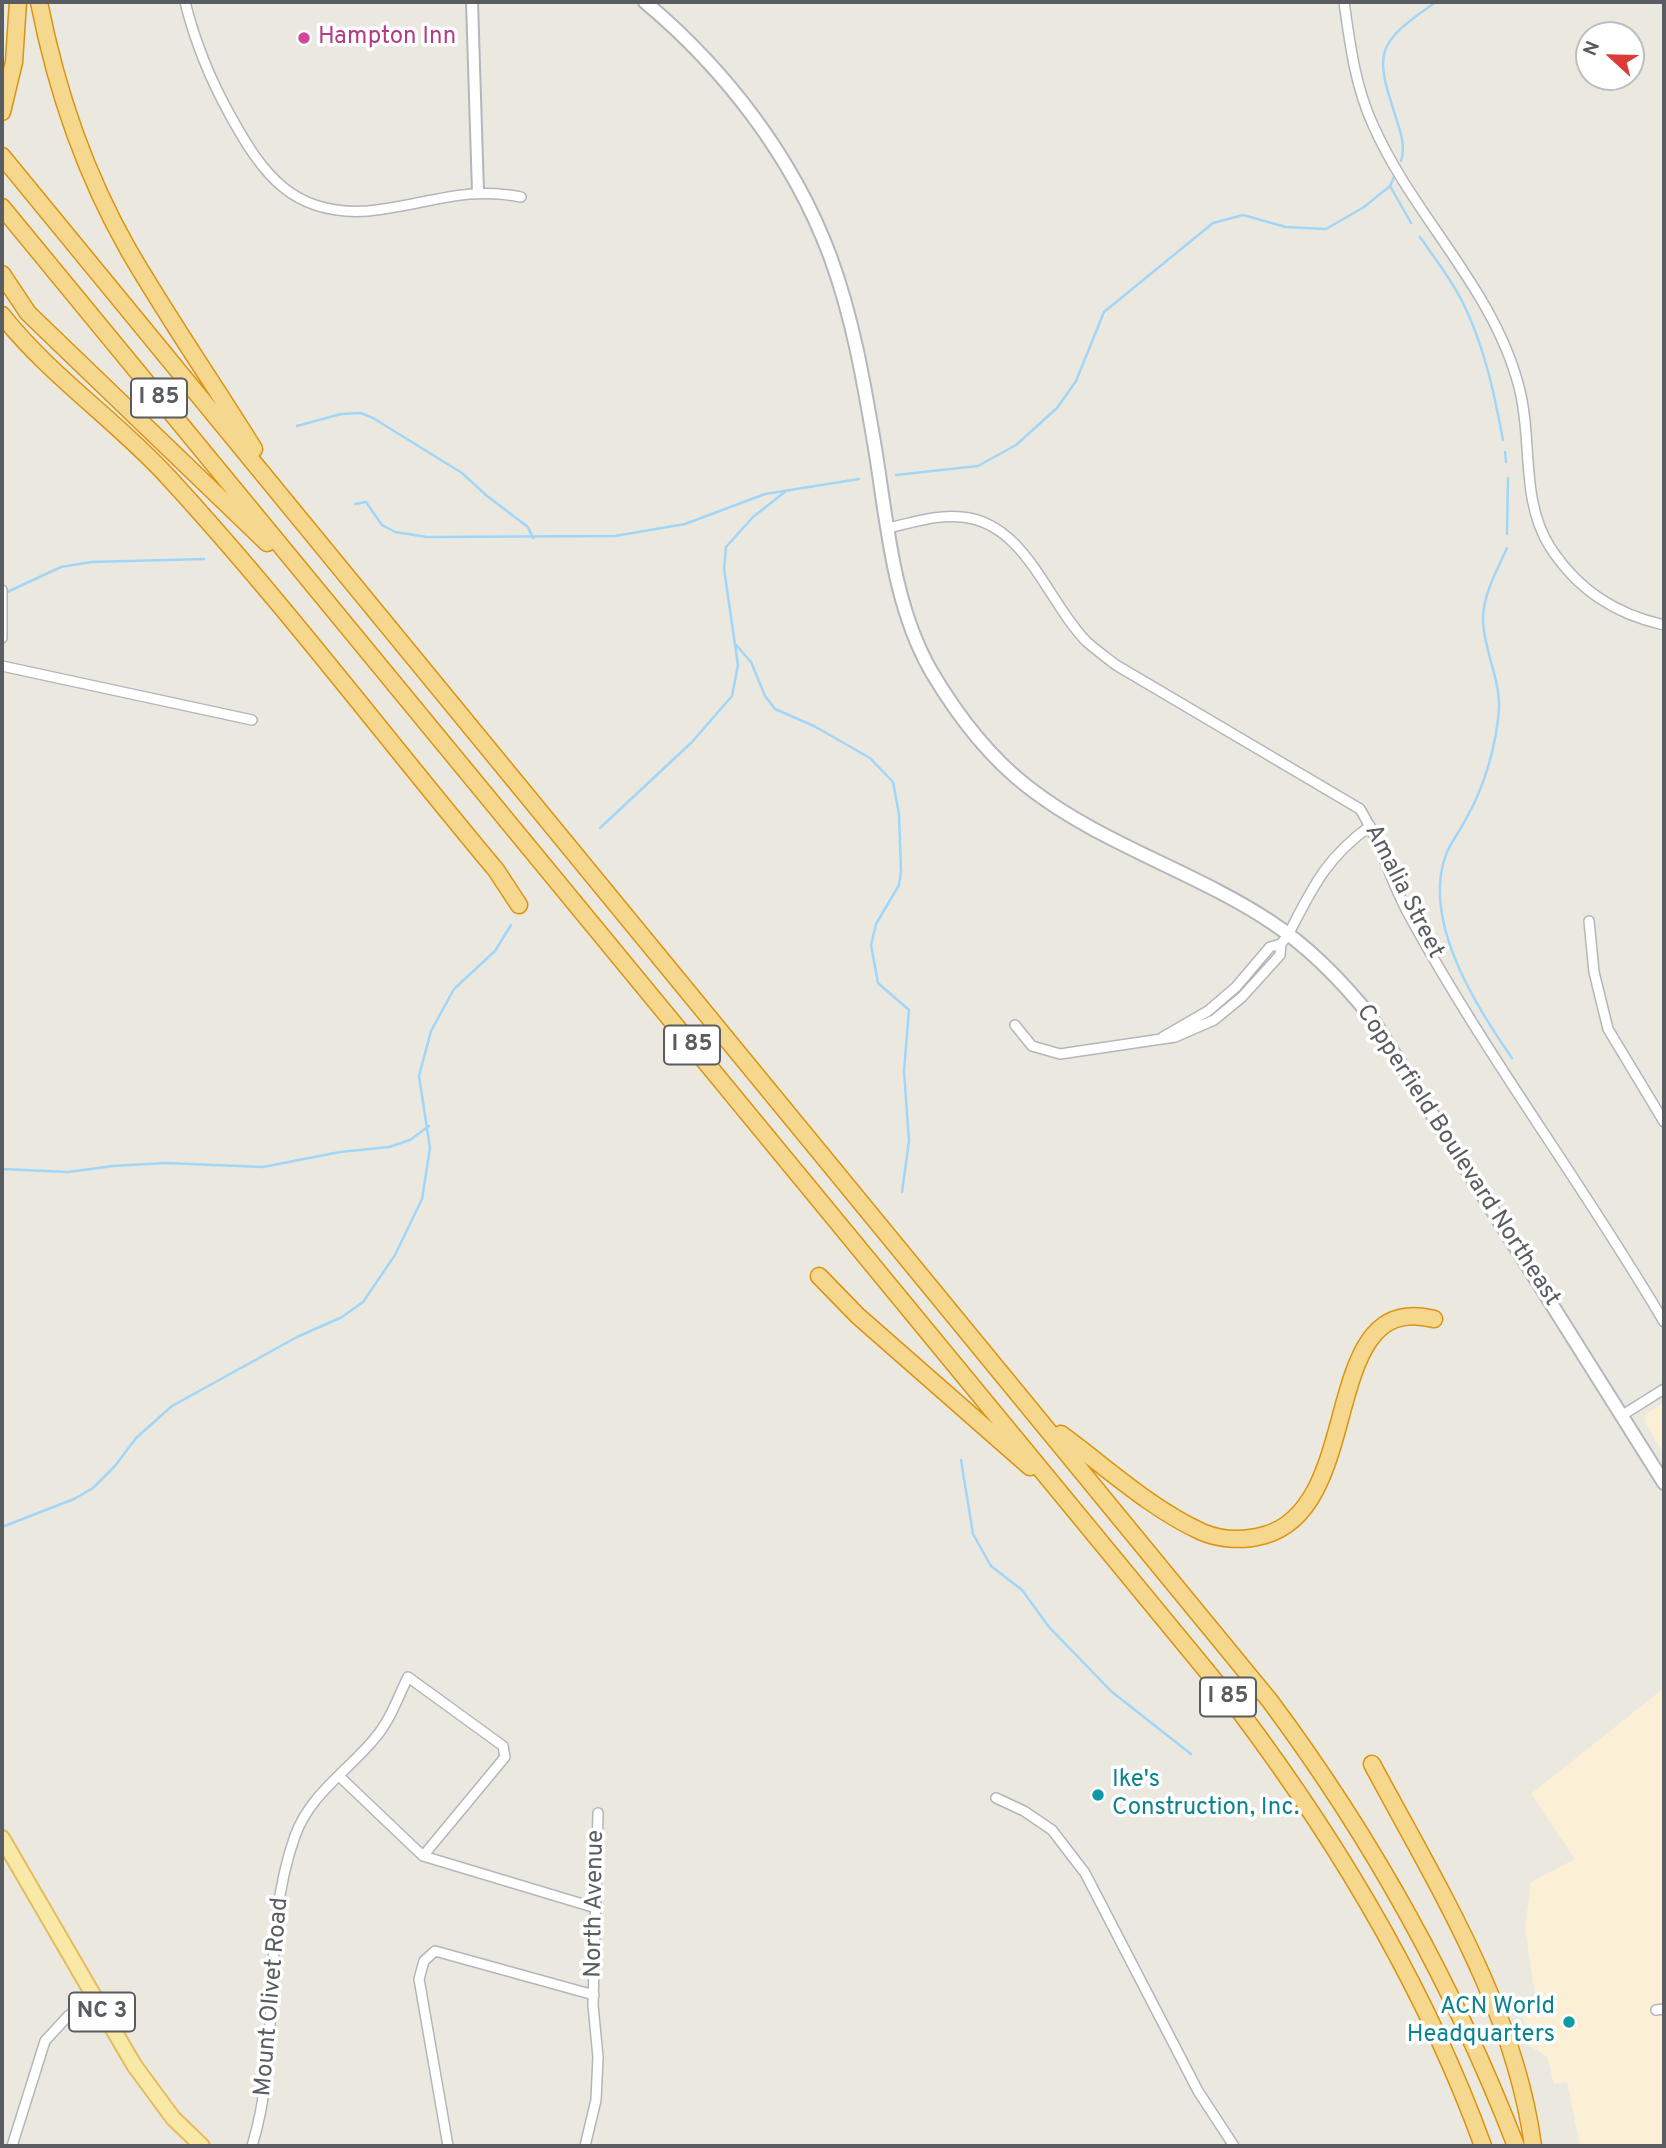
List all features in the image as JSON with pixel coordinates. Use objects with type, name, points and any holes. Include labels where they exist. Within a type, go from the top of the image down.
[{"type":"highway","points":[[2,112],[17,37],[18,2]]},
{"type":"highway","points":[[39,2],[62,99],[109,211],[129,250],[287,501]]},
{"type":"highway","name":"I 85","points":[[2,156],[1270,1700],[1352,1818],[1430,1953],[1486,2070],[1516,2146]]},
{"type":"highway","name":"I 85","points":[[2,207],[1238,1709],[1322,1828],[1423,2007],[1483,2146]]},
{"type":"highway","points":[[2,274],[28,313],[316,590]]},
{"type":"highway","points":[[2,315],[37,354],[125,433],[201,513],[496,870],[519,905]]},
{"type":"highway","points":[[819,1276],[858,1316],[1068,1501]]},
{"type":"highway","points":[[1041,1419],[1163,1508],[1203,1532],[1238,1539],[1256,1537],[1289,1524],[1304,1511],[1315,1494],[1326,1468],[1358,1359],[1368,1339],[1400,1317],[1420,1315],[1434,1318]]},
{"type":"highway","points":[[1372,1764],[1482,1979],[1527,2104],[1533,2146]]},
{"type":"main road","name":"Copperfield Boulevard Northeast","points":[[645,2],[694,45],[726,81],[774,147],[813,217],[841,288],[859,356],[898,583],[913,632],[930,669],[985,747],[1028,787],[1066,813],[1240,904],[1350,991],[1371,1017],[1664,1483]]},
{"type":"main road","name":"NC 3","points":[[2,1838],[94,1999],[147,2084],[173,2118],[202,2146]]},
{"type":"street","points":[[185,2],[200,54],[223,102],[252,153],[268,175],[283,189],[321,207],[342,211],[388,208],[478,192],[521,197]]},
{"type":"street","points":[[472,2],[478,192]]},
{"type":"street","points":[[1344,2],[1355,69],[1372,125],[1485,310],[1510,358],[1522,398],[1532,493],[1542,533],[1561,562],[1596,597],[1633,618],[1664,625]]},
{"type":"street","name":"Amalia Street","points":[[888,528],[937,517],[963,517],[983,522],[1004,533],[1027,559],[1086,641],[1116,665],[1360,809],[1408,913],[1514,1088],[1664,1322]]},
{"type":"street","points":[[2,590],[2,638]]},
{"type":"street","points":[[2,666],[253,720]]},
{"type":"street","points":[[1015,1025],[1032,1046],[1060,1054],[1175,1037],[1213,1020],[1242,997],[1280,955],[1284,939],[1321,872],[1344,845],[1370,826]]},
{"type":"street","points":[[1590,921],[1594,972],[1608,1029],[1664,1122]]},
{"type":"street","points":[[1621,1416],[1664,1389]]},
{"type":"street","name":"Mount Olivet Road","points":[[252,2146],[264,2101],[273,1952],[290,1853],[308,1809],[376,1737],[408,1677],[503,1746],[505,1757],[423,1856]]},
{"type":"street","points":[[339,1776],[423,1856],[596,1908]]},
{"type":"street","points":[[996,1798],[1024,1811],[1052,1830],[1085,1873],[1193,2083],[1234,2146]]},
{"type":"street","name":"North Avenue","points":[[585,2146],[596,2100],[594,1995],[598,1813]]},
{"type":"street","name":"North Avenue","points":[[448,2146],[419,1979],[424,1961],[435,1951],[594,1995]]},
{"type":"street","points":[[12,2146],[45,2041],[68,2016],[94,1999]]},
{"type":"shaded area","points":[[1664,1402],[1664,1454],[1645,1423],[1646,1414]]},
{"type":"shaded area","points":[[1664,1688],[1664,2146],[1580,2146],[1567,2082],[1554,2084],[1547,2057],[1530,2046],[1523,2016],[1536,2002],[1525,1928],[1531,1882],[1575,1859],[1531,1794]]},
{"type":"waterway","points":[[1401,161],[1402,143],[1385,81],[1384,53],[1400,30],[1436,2]]},
{"type":"waterway","points":[[896,475],[978,466],[1016,445],[1057,408],[1076,381],[1104,312],[1213,223],[1243,215],[1286,227],[1326,229],[1364,207],[1390,186],[1394,177]]},
{"type":"waterway","points":[[1390,186],[1411,223]]},
{"type":"waterway","points":[[1420,237],[1453,285],[1470,318],[1487,369],[1503,440]]},
{"type":"waterway","points":[[297,426],[341,414],[361,413],[373,418],[462,473],[528,527],[533,538]]},
{"type":"waterway","points":[[1505,452],[1506,462]]},
{"type":"waterway","points":[[1507,534],[1508,478]]},
{"type":"waterway","points":[[355,504],[366,502],[382,525],[395,532],[427,537],[615,536],[685,524],[765,494],[859,479]]},
{"type":"waterway","points":[[600,828],[692,742],[732,696],[738,665],[724,569],[726,547],[753,517],[786,491]]},
{"type":"waterway","points":[[1507,548],[1488,592],[1483,619],[1499,697],[1496,735],[1480,790],[1447,852],[1441,878],[1441,905],[1446,932],[1468,987],[1512,1058]]},
{"type":"waterway","points":[[5,593],[61,567],[91,562],[204,559]]},
{"type":"waterway","points":[[736,645],[751,662],[765,696],[775,709],[814,726],[870,758],[893,782],[899,814],[901,871],[899,885],[876,924],[871,945],[878,983],[909,1010],[904,1071],[909,1141],[902,1192]]},
{"type":"waterway","points":[[2,1527],[74,1499],[93,1488],[115,1466],[136,1438],[172,1406],[297,1337],[342,1317],[363,1302],[395,1255],[422,1199],[430,1148],[419,1076],[431,1031],[454,989],[495,951],[511,925]]},
{"type":"waterway","points":[[2,1169],[68,1172],[165,1163],[263,1167],[340,1152],[389,1147],[410,1140],[429,1126]]},
{"type":"waterway","points":[[961,1460],[973,1534],[991,1566],[1022,1590],[1049,1627],[1112,1692],[1191,1754]]},
{"type":"place","name":"Hampton Inn","points":[[304,38]]},
{"type":"place","name":"Ike's Construction, Inc.","points":[[1098,1795]]},
{"type":"place","name":"ACN World Headquarters","points":[[1569,2022]]}]
